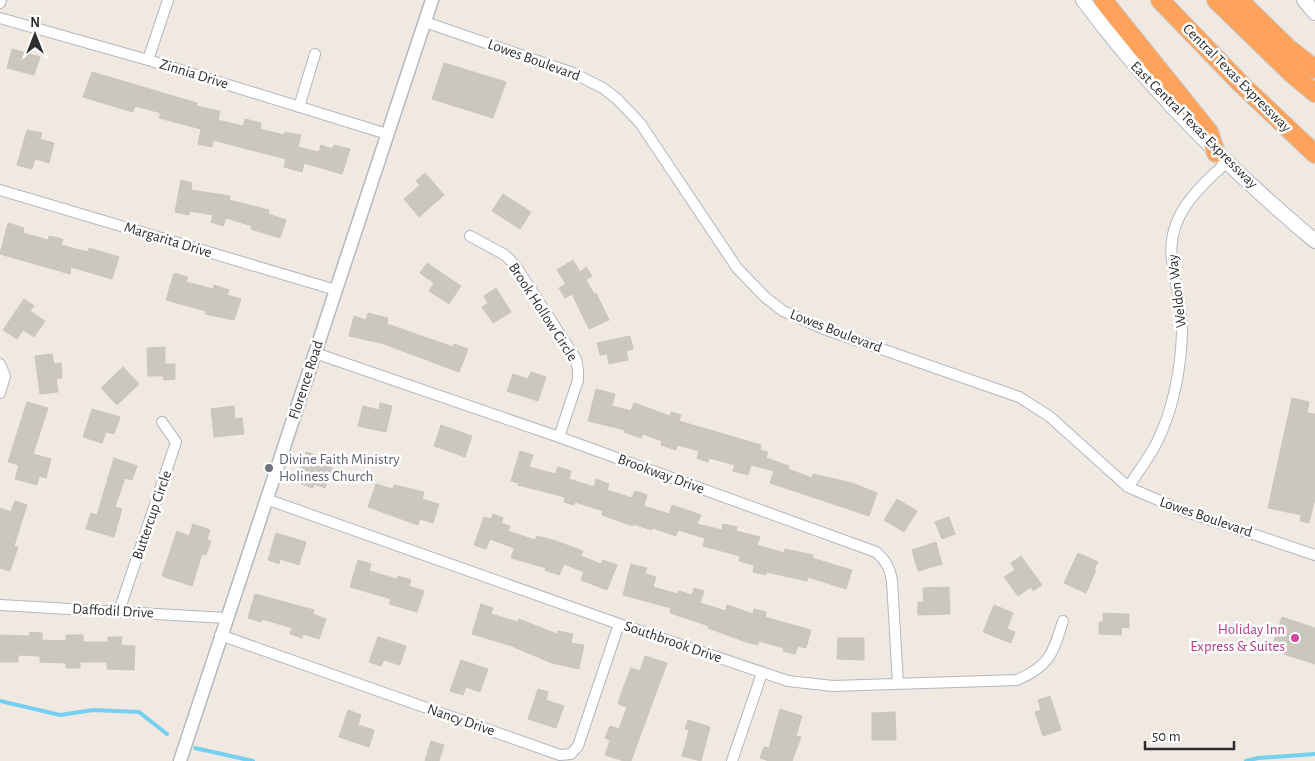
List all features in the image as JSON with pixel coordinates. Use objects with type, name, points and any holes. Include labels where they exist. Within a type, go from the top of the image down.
[{"type":"highway","points":[[1103,0],[1209,132],[1222,157]]},
{"type":"highway","name":"Central Texas Expressway","points":[[1160,0],[1222,66],[1315,154]]},
{"type":"highway","points":[[1216,0],[1291,73],[1315,93]]},
{"type":"highway","points":[[1239,0],[1287,47],[1315,69]]},
{"type":"main road","name":"East Central Texas Expressway","points":[[1083,0],[1118,48],[1222,157],[1315,241]]},
{"type":"main road","points":[[1304,0],[1315,12]]},
{"type":"street","points":[[148,60],[168,0]]},
{"type":"street","name":"Florence Road","points":[[180,761],[220,635],[432,0]]},
{"type":"street","name":"Zinnia Drive","points":[[0,18],[148,60],[387,134]]},
{"type":"street","name":"Lowes Boulevard","points":[[425,22],[573,73],[603,88],[617,99],[640,123],[737,268],[764,297],[783,311],[824,329],[1019,397],[1049,416],[1128,487],[1181,510],[1315,555]]},
{"type":"street","points":[[298,107],[315,54]]},
{"type":"street","name":"Weldon Way","points":[[1128,487],[1161,434],[1170,408],[1179,364],[1182,330],[1171,259],[1173,234],[1178,218],[1189,200],[1222,157]]},
{"type":"street","name":"Margarita Drive","points":[[0,190],[336,290]]},
{"type":"street","name":"Brook Hollow Circle","points":[[470,236],[497,250],[516,265],[576,360],[578,380],[559,437]]},
{"type":"street","name":"Brookway Drive","points":[[315,353],[559,437],[876,552],[884,559],[890,569],[898,684]]},
{"type":"street","points":[[0,364],[4,380],[0,393]]},
{"type":"street","name":"Buttercup Circle","points":[[119,611],[176,442],[162,422]]},
{"type":"street","name":"Southbrook Drive","points":[[266,500],[619,624],[788,681],[833,686],[1017,680],[1044,666],[1054,651],[1063,621]]},
{"type":"street","name":"Daffodil Drive","points":[[0,605],[226,618]]},
{"type":"street","name":"Nancy Drive","points":[[220,635],[560,754],[571,754],[578,746],[619,624]]},
{"type":"street","points":[[732,761],[762,673]]},
{"type":"building","points":[[12,49],[40,57],[34,75],[7,68]]},
{"type":"building","points":[[444,63],[506,82],[493,118],[432,99]]},
{"type":"building","points":[[92,72],[197,103],[196,106],[220,111],[218,120],[243,126],[245,119],[261,123],[260,129],[284,135],[285,132],[301,135],[298,147],[319,152],[321,145],[332,149],[334,145],[350,149],[342,174],[304,163],[302,172],[284,167],[286,159],[213,140],[212,147],[198,144],[201,129],[159,118],[161,113],[135,106],[133,112],[83,97]]},
{"type":"building","points":[[27,130],[42,133],[40,139],[54,143],[49,163],[35,159],[32,169],[17,165]]},
{"type":"building","points":[[425,173],[444,195],[419,217],[404,199],[420,185],[416,181]]},
{"type":"building","points":[[181,180],[192,183],[191,190],[230,196],[229,200],[269,210],[268,214],[286,220],[280,238],[251,229],[252,226],[226,218],[223,226],[211,222],[213,215],[190,211],[189,215],[175,212]]},
{"type":"building","points":[[503,194],[531,212],[520,229],[492,211]]},
{"type":"building","points":[[8,223],[24,228],[23,233],[48,240],[49,236],[63,239],[61,245],[88,252],[89,248],[119,257],[112,279],[71,267],[70,274],[0,254]]},
{"type":"building","points":[[573,260],[580,272],[586,267],[592,276],[586,280],[594,294],[596,293],[609,320],[589,329],[572,294],[565,298],[559,288],[566,284],[557,270]]},
{"type":"building","points":[[427,263],[461,286],[449,304],[429,291],[434,283],[420,273]]},
{"type":"building","points":[[174,273],[188,277],[186,282],[213,289],[214,285],[229,290],[227,295],[241,299],[234,320],[205,314],[206,311],[166,300]]},
{"type":"building","points":[[496,288],[511,312],[493,323],[482,307],[488,303],[484,296]]},
{"type":"building","points":[[24,299],[34,306],[30,311],[45,321],[34,337],[23,330],[17,339],[3,330]]},
{"type":"building","points":[[368,313],[388,318],[387,324],[453,347],[454,344],[468,349],[459,372],[381,343],[349,336],[354,316],[366,320]]},
{"type":"building","points":[[630,336],[633,349],[626,351],[628,360],[609,364],[607,354],[600,355],[597,343]]},
{"type":"building","points":[[165,347],[165,364],[175,364],[175,379],[164,380],[163,376],[148,376],[147,348]]},
{"type":"building","points":[[52,354],[54,364],[61,363],[62,378],[56,379],[58,392],[40,394],[35,356]]},
{"type":"building","points":[[123,367],[139,384],[117,405],[101,388]]},
{"type":"building","points":[[531,372],[546,377],[538,401],[507,391],[513,374],[528,379]]},
{"type":"building","points":[[596,389],[615,394],[612,406],[631,411],[634,403],[670,416],[671,412],[681,415],[679,421],[761,445],[760,450],[768,452],[766,458],[789,466],[788,469],[812,478],[813,474],[852,483],[877,493],[869,516],[770,483],[774,471],[751,465],[748,475],[733,471],[735,465],[709,458],[708,462],[697,458],[699,451],[677,445],[676,450],[661,445],[662,441],[643,434],[641,438],[624,432],[625,430],[588,421]]},
{"type":"building","points":[[1292,398],[1309,402],[1307,413],[1315,414],[1315,498],[1309,523],[1300,521],[1301,515],[1268,508]]},
{"type":"building","points":[[27,402],[48,408],[33,454],[51,459],[46,478],[39,476],[37,485],[15,479],[19,465],[8,462]]},
{"type":"building","points":[[380,403],[392,406],[386,432],[358,426],[363,406],[379,410]]},
{"type":"building","points":[[234,406],[235,419],[242,418],[244,434],[214,437],[211,409]]},
{"type":"building","points":[[92,409],[120,417],[114,434],[106,432],[102,443],[83,437]]},
{"type":"building","points":[[441,425],[472,436],[465,457],[434,446]]},
{"type":"building","points":[[520,451],[533,455],[529,467],[555,474],[558,467],[571,471],[569,479],[594,487],[596,479],[609,484],[607,490],[632,498],[635,491],[647,495],[644,506],[669,514],[672,505],[701,515],[697,524],[722,530],[723,524],[737,527],[736,531],[760,537],[757,545],[784,553],[785,549],[813,555],[812,558],[852,570],[846,589],[808,577],[807,581],[766,572],[766,575],[753,572],[754,565],[739,561],[740,556],[703,546],[705,538],[678,530],[676,536],[653,528],[652,530],[633,524],[633,526],[602,515],[603,511],[575,502],[574,505],[564,502],[565,497],[518,485],[519,483],[511,481]]},
{"type":"building","points":[[306,452],[316,455],[315,461],[332,467],[325,488],[314,484],[313,488],[296,482]]},
{"type":"building","points":[[114,458],[137,466],[132,480],[125,478],[115,507],[122,509],[114,537],[86,529],[91,513],[97,515]]},
{"type":"building","points":[[376,484],[393,489],[394,485],[424,492],[422,499],[439,504],[433,523],[420,519],[418,525],[368,507]]},
{"type":"building","points":[[897,499],[917,511],[904,532],[884,520]]},
{"type":"building","points":[[15,501],[27,505],[14,546],[18,547],[10,571],[0,568],[0,508],[11,512]]},
{"type":"building","points":[[493,514],[503,518],[501,523],[510,526],[508,531],[535,540],[537,536],[556,541],[583,551],[581,556],[601,564],[603,560],[617,565],[607,590],[581,580],[584,572],[564,564],[559,575],[545,570],[546,568],[511,558],[514,548],[490,539],[486,549],[474,545],[484,517],[491,519]]},
{"type":"building","points":[[949,517],[955,534],[942,539],[935,522]]},
{"type":"building","points":[[193,524],[210,530],[207,539],[211,541],[206,555],[202,554],[192,586],[162,576],[177,531],[189,536]]},
{"type":"building","points":[[276,533],[306,542],[299,565],[280,559],[279,564],[268,560]]},
{"type":"building","points":[[936,542],[942,564],[918,571],[912,550]]},
{"type":"building","points":[[1078,553],[1098,562],[1086,593],[1064,583]]},
{"type":"building","points":[[1021,556],[1042,585],[1033,591],[1031,587],[1018,596],[1004,577],[1015,570],[1011,563]]},
{"type":"building","points":[[358,560],[371,564],[369,571],[397,579],[398,576],[411,580],[409,586],[424,591],[417,612],[389,604],[391,599],[350,587]]},
{"type":"building","points":[[631,564],[647,568],[645,574],[656,577],[653,587],[678,594],[679,591],[692,595],[694,588],[704,591],[700,603],[726,611],[727,605],[753,614],[754,609],[766,612],[765,617],[811,630],[806,648],[798,646],[795,654],[783,651],[784,648],[759,641],[758,645],[746,642],[708,628],[709,626],[670,613],[671,608],[623,595]]},
{"type":"building","points":[[949,587],[950,614],[918,615],[918,602],[924,602],[923,588]]},
{"type":"building","points":[[255,594],[314,610],[313,614],[326,619],[319,639],[303,634],[302,638],[290,634],[292,628],[262,619],[261,622],[248,618]]},
{"type":"building","points":[[481,604],[493,608],[491,614],[518,622],[519,619],[557,634],[558,631],[573,634],[571,643],[584,645],[579,669],[552,663],[509,645],[472,634]]},
{"type":"building","points":[[994,605],[1013,613],[1007,629],[1015,632],[1011,643],[983,632]]},
{"type":"building","points":[[1103,613],[1129,614],[1129,628],[1122,627],[1121,635],[1099,634],[1099,622],[1103,622]]},
{"type":"building","name":"Holiday Inn Express & Suites","points":[[1282,617],[1315,628],[1315,664],[1271,650]]},
{"type":"building","points":[[30,632],[42,633],[42,640],[66,641],[66,635],[83,635],[83,642],[108,642],[108,637],[122,637],[121,645],[135,646],[134,670],[107,669],[107,662],[80,662],[80,668],[66,668],[66,663],[40,662],[40,656],[18,655],[18,662],[0,662],[0,635],[29,636]]},
{"type":"building","points":[[378,637],[406,646],[400,665],[384,660],[381,666],[369,662]]},
{"type":"building","points":[[838,638],[864,638],[864,660],[837,659]]},
{"type":"building","points":[[645,656],[667,663],[631,761],[624,761],[605,755],[610,740],[605,738],[610,726],[619,729],[627,707],[618,704],[622,691],[631,668],[640,671]]},
{"type":"building","points":[[461,660],[488,669],[480,692],[466,687],[463,695],[450,691]]},
{"type":"building","points":[[538,689],[548,692],[546,700],[564,706],[556,728],[528,719]]},
{"type":"building","points":[[1050,696],[1061,730],[1043,736],[1035,712],[1041,710],[1038,700]]},
{"type":"building","points":[[780,709],[802,716],[796,736],[801,737],[792,761],[769,761],[760,758],[764,747],[769,748]]},
{"type":"building","points":[[348,710],[361,715],[358,725],[374,730],[369,747],[339,737]]},
{"type":"building","points":[[895,712],[896,740],[872,740],[872,713]]},
{"type":"building","points":[[688,720],[710,727],[701,761],[682,756],[689,730],[685,729]]},
{"type":"building","points":[[431,741],[444,745],[439,761],[425,761]]},
{"type":"waterway","points":[[0,701],[60,715],[93,710],[139,712],[167,734]]},
{"type":"waterway","points":[[195,748],[253,761]]},
{"type":"waterway","points":[[1246,761],[1258,758],[1315,754]]},
{"type":"place","name":"Divine Faith Ministry Holiness Church","points":[[269,468]]},
{"type":"place","name":"Holiday Inn Express & Suites","points":[[1295,638]]}]
